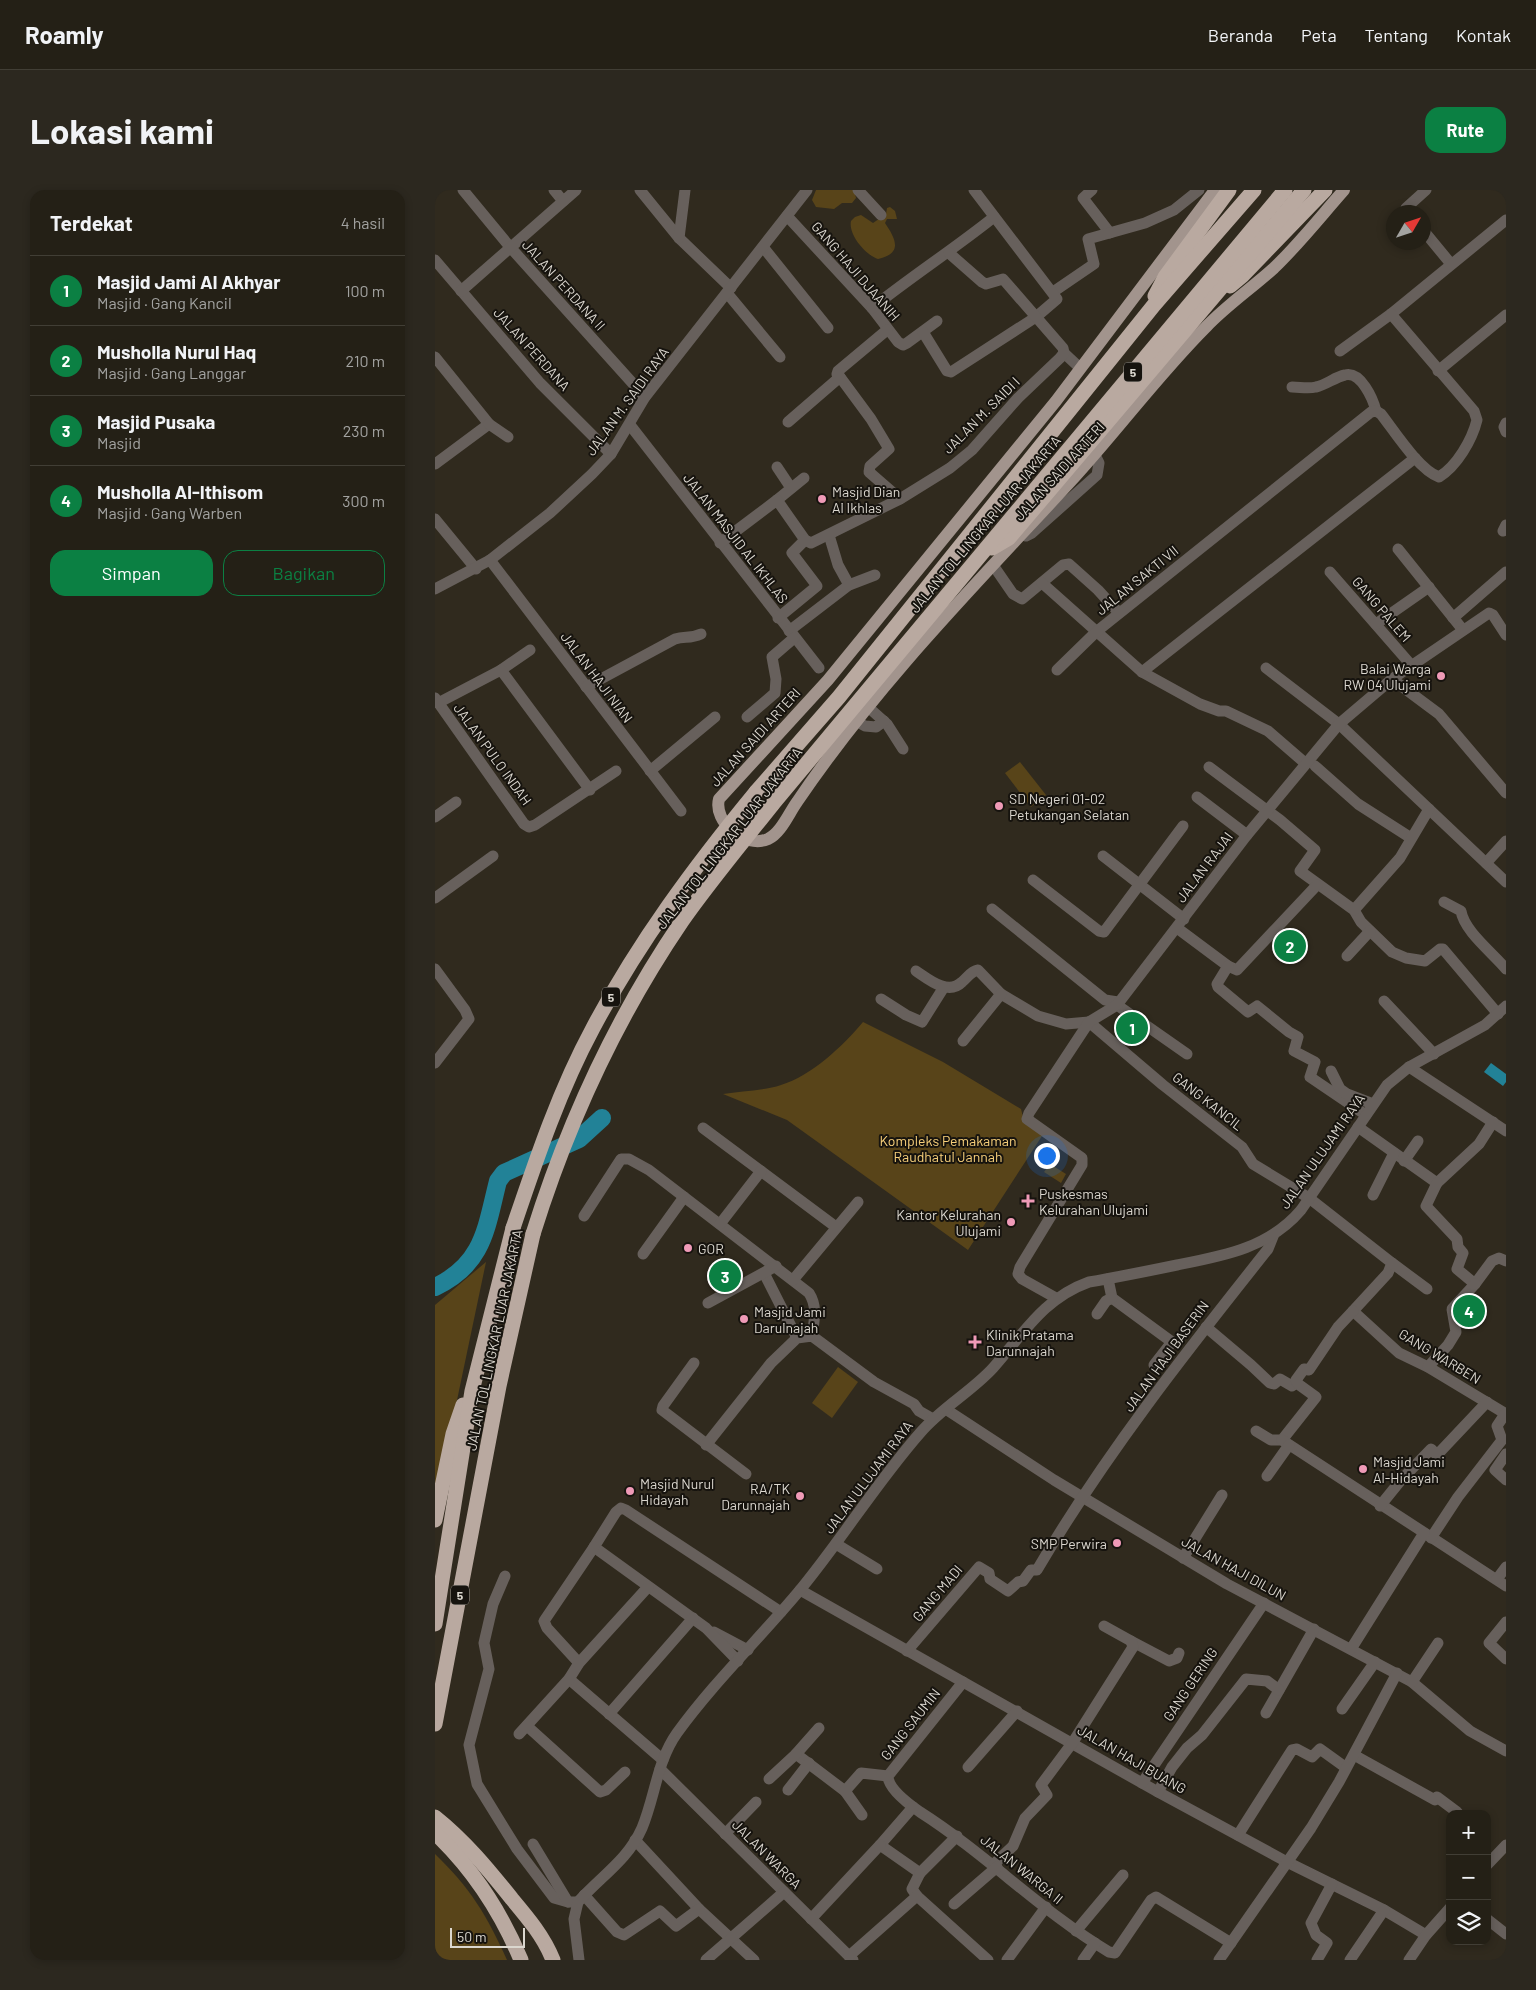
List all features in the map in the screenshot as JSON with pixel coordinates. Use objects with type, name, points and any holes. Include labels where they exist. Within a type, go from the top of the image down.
[{"type":"highway","points":[[1154,305],[1158,286],[1229,190]]},
{"type":"highway","name":"JALAN TOL LINGKAR LUAR JAKARTA","points":[[435,1624],[472,1391],[513,1228],[558,1102],[593,1028],[663,912],[697,864],[756,792],[839,697],[1154,305],[1254,190]]},
{"type":"highway","name":"JALAN TOL LINGKAR LUAR JAKARTA","points":[[435,1724],[499,1386],[533,1234],[555,1166],[578,1109],[610,1040],[683,921],[772,805],[1285,190]]},
{"type":"highway","points":[[982,554],[1009,538],[1304,190]]},
{"type":"highway","points":[[1205,306],[1243,276],[1325,190]]},
{"type":"highway","points":[[435,1520],[453,1434],[463,1403],[472,1391]]},
{"type":"highway","points":[[435,1817],[454,1842],[496,1909],[521,1960]]},
{"type":"highway","points":[[435,1833],[454,1842],[489,1870],[535,1927],[553,1960]]},
{"type":"main road","name":"JALAN SAIDI ARTERI","points":[[1215,190],[1056,401],[828,680],[719,799],[717,807],[719,815],[729,829],[756,841],[774,835],[831,752],[924,639],[1095,455],[1205,327],[1275,266],[1344,190]]},
{"type":"street","name":"JALAN PERDANA II","points":[[463,190],[510,247],[645,398]]},
{"type":"street","points":[[554,190],[563,201]]},
{"type":"street","points":[[461,291],[576,190]]},
{"type":"street","points":[[640,190],[679,238],[729,290],[780,357]]},
{"type":"street","points":[[679,238],[685,190]]},
{"type":"street","name":"JALAN M. SAIDI RAYA","points":[[435,589],[490,560],[550,513],[611,454],[645,398],[807,190]]},
{"type":"street","points":[[858,190],[881,215]]},
{"type":"street","points":[[937,321],[923,332],[947,371],[951,372],[1035,317],[1055,302],[1057,297],[974,190]]},
{"type":"street","points":[[1092,190],[1083,198],[1111,233]]},
{"type":"street","points":[[1053,292],[1094,264],[1088,239],[1145,224],[1174,210],[1199,190]]},
{"type":"street","points":[[1409,205],[1426,190]]},
{"type":"street","name":"GANG HAJI DJAANIH","points":[[787,216],[871,308],[887,330],[903,345],[923,332]]},
{"type":"street","points":[[871,308],[917,272],[949,253],[994,217]]},
{"type":"street","points":[[1339,350],[1391,314],[1506,220]]},
{"type":"street","points":[[1431,240],[1451,264]]},
{"type":"street","points":[[763,247],[828,328]]},
{"type":"street","points":[[949,253],[986,284],[1003,279],[1063,348],[1064,354],[1080,368]]},
{"type":"street","name":"JALAN PERDANA","points":[[435,260],[540,383],[611,454]]},
{"type":"street","points":[[1292,387],[1315,387],[1344,375],[1351,374],[1355,376],[1373,398],[1376,411],[1381,414],[1415,458],[1433,475],[1439,477],[1457,458],[1475,429],[1477,420],[1474,411],[1391,314]]},
{"type":"street","points":[[1438,371],[1506,315]]},
{"type":"street","points":[[887,330],[838,371],[837,374],[871,419],[888,446],[888,452],[870,466],[869,472],[901,499]]},
{"type":"street","name":"JALAN M. SAIDI I","points":[[805,540],[811,543],[829,535],[901,499],[950,468],[972,450],[1018,398],[1064,354]]},
{"type":"street","points":[[435,357],[489,424],[508,437]]},
{"type":"street","points":[[788,422],[839,378]]},
{"type":"street","name":"JALAN SAKTI VII","points":[[1376,411],[1371,412],[1096,632],[1142,672],[1210,708],[1226,710],[1268,731],[1358,804],[1411,838]]},
{"type":"street","points":[[1506,423],[1504,427],[1506,432]]},
{"type":"street","points":[[435,464],[489,424]]},
{"type":"street","name":"JALAN MASJID AL IKHLAS","points":[[630,425],[778,618],[819,668]]},
{"type":"street","points":[[1142,672],[1415,458]]},
{"type":"street","points":[[777,467],[791,488]]},
{"type":"street","points":[[720,543],[805,478]]},
{"type":"street","points":[[777,500],[805,540],[792,553],[817,586],[778,618]]},
{"type":"street","points":[[435,519],[475,569]]},
{"type":"street","points":[[829,535],[838,564],[849,585]]},
{"type":"street","points":[[1399,549],[1463,630]]},
{"type":"street","name":"JALAN HAJI NIAN","points":[[490,560],[681,811]]},
{"type":"street","points":[[993,565],[1018,599],[1022,599],[1063,564],[1069,564],[1098,590],[1119,614]]},
{"type":"street","name":"GANG PALEM","points":[[1330,572],[1412,666]]},
{"type":"street","points":[[1453,618],[1506,572]]},
{"type":"street","points":[[747,717],[775,693],[776,679],[772,657],[792,635],[849,585],[875,574]]},
{"type":"street","points":[[1042,583],[1096,632],[1057,670]]},
{"type":"street","points":[[1376,624],[1429,587]]},
{"type":"street","name":"JALAN RAJAI","points":[[1089,1022],[1118,1004],[1247,835],[1267,810],[1310,764],[1339,724],[1392,679],[1491,613],[1506,635]]},
{"type":"street","points":[[586,687],[675,639],[681,637],[689,639],[701,634]]},
{"type":"street","points":[[437,700],[501,670],[530,650]]},
{"type":"street","points":[[1266,668],[1339,724],[1506,882]]},
{"type":"street","points":[[501,670],[590,790],[616,771]]},
{"type":"street","points":[[1392,679],[1439,714],[1506,793]]},
{"type":"street","name":"JALAN PULO INDAH","points":[[437,700],[529,826],[535,825],[590,790]]},
{"type":"street","points":[[868,707],[884,721],[903,749]]},
{"type":"street","points":[[650,771],[715,717]]},
{"type":"street","points":[[856,721],[865,726],[877,727],[884,721]]},
{"type":"street","points":[[1209,767],[1267,810],[1315,850],[1300,870],[1317,885],[1354,910],[1361,922],[1392,952],[1406,958],[1425,961],[1439,949],[1443,950],[1502,1010]]},
{"type":"street","points":[[1197,797],[1247,835]]},
{"type":"street","points":[[435,817],[456,802]]},
{"type":"street","points":[[1354,910],[1389,872],[1429,809]]},
{"type":"street","points":[[1033,880],[1099,931],[1104,932],[1183,826]]},
{"type":"street","points":[[1486,863],[1506,841]]},
{"type":"street","points":[[435,898],[493,856]]},
{"type":"street","points":[[1103,856],[1140,886],[1228,966],[1237,970],[1242,968],[1317,885]]},
{"type":"street","points":[[1444,902],[1461,911],[1462,920],[1468,928],[1506,969]]},
{"type":"street","points":[[992,909],[1105,1000],[1118,1004],[1187,1054]]},
{"type":"street","points":[[1347,956],[1370,931]]},
{"type":"street","points":[[1228,966],[1217,984],[1218,987],[1248,1012],[1257,1006],[1298,1037],[1294,1051],[1315,1062],[1310,1077],[1366,1115]]},
{"type":"street","points":[[435,969],[465,1010],[469,1019],[435,1063]]},
{"type":"street","points":[[916,971],[944,987],[959,986],[973,972],[978,970],[1001,994],[1023,1008],[1066,1024],[1089,1022]]},
{"type":"street","points":[[881,998],[910,1018],[922,1022],[944,987]]},
{"type":"street","points":[[963,1040],[1001,994]]},
{"type":"street","points":[[1384,1001],[1434,1054]]},
{"type":"street","name":"JALAN ULUJAMI RAYA","points":[[576,1900],[617,1864],[635,1840],[646,1818],[661,1765],[678,1732],[800,1590],[919,1434],[933,1419],[947,1410],[976,1384],[1039,1313],[1056,1298],[1072,1288],[1226,1256],[1252,1247],[1275,1234],[1295,1217],[1387,1085],[1409,1067],[1485,1025],[1502,1010]]},
{"type":"street","points":[[1056,1298],[1022,1279],[1018,1274],[1020,1267],[1082,1165],[1082,1158],[1027,1119],[1029,1113],[1089,1022]]},
{"type":"street","name":"GANG KANCIL","points":[[1089,1022],[1163,1085],[1242,1147],[1253,1164],[1309,1198]]},
{"type":"street","points":[[1409,1067],[1506,1131]]},
{"type":"street","points":[[1331,1071],[1340,1088],[1347,1094],[1373,1104]]},
{"type":"street","points":[[1475,1284],[1457,1269],[1463,1253],[1458,1247],[1457,1239],[1425,1206],[1437,1183],[1479,1144],[1493,1122]]},
{"type":"street","points":[[1358,1127],[1437,1183]]},
{"type":"street","points":[[703,1128],[836,1228]]},
{"type":"street","points":[[1404,1161],[1418,1141]]},
{"type":"street","points":[[1373,1195],[1394,1153]]},
{"type":"street","points":[[584,1216],[624,1158],[649,1170],[809,1293],[814,1301],[812,1336]]},
{"type":"street","points":[[720,1224],[761,1171]]},
{"type":"street","points":[[643,1254],[684,1197]]},
{"type":"street","points":[[1309,1198],[1427,1289]]},
{"type":"street","points":[[793,1280],[858,1202]]},
{"type":"street","name":"JALAN HAJI BASERIN","points":[[1082,1496],[1206,1327],[1268,1249],[1275,1234]]},
{"type":"street","points":[[1428,1367],[1455,1336],[1457,1327],[1452,1309],[1475,1284],[1492,1261],[1499,1258],[1506,1261]]},
{"type":"street","points":[[1206,1327],[1251,1364],[1270,1383],[1274,1384],[1280,1379],[1292,1386],[1297,1382],[1296,1380],[1304,1369],[1309,1370],[1338,1327],[1388,1273],[1392,1263]]},
{"type":"street","points":[[708,1303],[776,1266]]},
{"type":"street","points":[[764,1273],[797,1338]]},
{"type":"street","points":[[1108,1279],[1112,1298],[1172,1342],[1154,1365]]},
{"type":"street","points":[[1097,1314],[1106,1301],[1112,1298]]},
{"type":"street","name":"GANG WARBEN","points":[[1353,1311],[1399,1353],[1428,1367],[1505,1414]]},
{"type":"street","points":[[706,1445],[766,1370],[797,1338],[812,1336],[876,1383],[886,1396],[909,1411],[919,1411],[933,1419]]},
{"type":"street","points":[[694,1362],[662,1410],[746,1474]]},
{"type":"street","points":[[1267,1476],[1285,1443],[1315,1398],[1315,1395],[1297,1382]]},
{"type":"street","points":[[1380,1506],[1401,1480],[1431,1449],[1437,1455],[1487,1402]]},
{"type":"street","name":"JALAN HAJI DILUN","points":[[947,1410],[1183,1558],[1412,1682],[1470,1731],[1506,1750]]},
{"type":"street","points":[[1351,1649],[1428,1536],[1502,1440],[1497,1426],[1505,1414]]},
{"type":"street","points":[[1256,1432],[1271,1440],[1285,1443],[1380,1506],[1501,1582],[1506,1568]]},
{"type":"street","points":[[1506,1454],[1495,1470],[1506,1480]]},
{"type":"street","points":[[1183,1558],[1223,1495]]},
{"type":"street","name":"GANG MADI","points":[[907,1651],[979,1567],[989,1572],[990,1579],[1008,1591],[1018,1582],[1023,1581],[1031,1570],[1036,1571],[1082,1496]]},
{"type":"street","points":[[579,1663],[547,1628],[545,1621],[616,1512],[621,1508],[781,1612]]},
{"type":"street","points":[[836,1544],[877,1569]]},
{"type":"street","points":[[593,1547],[706,1628],[738,1661]]},
{"type":"street","points":[[505,1576],[493,1604],[484,1643],[489,1669],[469,1745],[477,1784],[517,1850],[554,1898],[576,1900]]},
{"type":"street","points":[[519,1734],[569,1679],[579,1663],[648,1586]]},
{"type":"street","name":"JALAN HAJI BUANG","points":[[800,1590],[1073,1742],[1158,1792],[1287,1862],[1384,1910],[1426,1935]]},
{"type":"street","name":"GANG GERING","points":[[1142,1783],[1203,1690],[1264,1603]]},
{"type":"street","points":[[609,1714],[693,1618]]},
{"type":"street","points":[[1506,1622],[1489,1643],[1506,1659]]},
{"type":"street","points":[[1104,1626],[1169,1661],[1177,1658],[1179,1653]]},
{"type":"street","points":[[706,1628],[748,1650]]},
{"type":"street","points":[[1266,1713],[1314,1629]]},
{"type":"street","points":[[954,1904],[1013,1846],[1025,1818],[1047,1795],[1041,1785],[1073,1742],[1133,1647],[1131,1642]]},
{"type":"street","points":[[1412,1682],[1438,1643]]},
{"type":"street","points":[[1342,1709],[1375,1662]]},
{"type":"street","points":[[1219,1960],[1287,1862],[1339,1782],[1345,1767],[1354,1755],[1397,1673]]},
{"type":"street","name":"JALAN WARGA","points":[[569,1679],[609,1714],[661,1765],[725,1834],[851,1958]]},
{"type":"street","points":[[1158,1792],[1172,1767],[1187,1748],[1202,1735],[1246,1679],[1267,1680],[1279,1690]]},
{"type":"street","name":"GANG SAUMIN","points":[[913,1808],[892,1786],[888,1776],[963,1682]]},
{"type":"street","points":[[968,1767],[1017,1712]]},
{"type":"street","points":[[527,1726],[600,1792],[606,1790],[625,1772]]},
{"type":"street","points":[[769,1779],[796,1754],[819,1728]]},
{"type":"street","points":[[1238,1835],[1292,1750],[1297,1749],[1312,1757],[1320,1749],[1345,1767]]},
{"type":"street","points":[[796,1754],[845,1791],[862,1815]]},
{"type":"street","points":[[1354,1755],[1435,1800],[1437,1797],[1454,1810]]},
{"type":"street","points":[[788,1790],[809,1764]]},
{"type":"street","points":[[845,1791],[861,1772],[888,1776]]},
{"type":"street","points":[[725,1834],[756,1802]]},
{"type":"street","points":[[811,1919],[913,1808]]},
{"type":"street","name":"JALAN WARGA II","points":[[913,1808],[957,1836],[1076,1931],[1113,1954],[1151,1900],[1156,1897],[1231,1943]]},
{"type":"street","points":[[851,1958],[915,1892],[920,1873],[957,1836]]},
{"type":"street","points":[[635,1840],[699,1909],[754,1960]]},
{"type":"street","points":[[533,1844],[576,1900],[617,1932],[624,1935],[660,1911],[677,1926],[699,1909]]},
{"type":"street","points":[[881,1845],[920,1873]]},
{"type":"street","points":[[1491,1860],[1506,1845]]},
{"type":"street","points":[[1076,1931],[1123,1875]]},
{"type":"street","points":[[1317,1960],[1327,1943],[1316,1935],[1311,1923],[1331,1884]]},
{"type":"street","points":[[706,1960],[733,1939],[784,1892]]},
{"type":"street","points":[[915,1892],[988,1960]]},
{"type":"street","points":[[576,1900],[574,1919],[579,1960]]},
{"type":"street","points":[[1007,1960],[1046,1906]]},
{"type":"street","points":[[1350,1960],[1384,1910]]},
{"type":"street","points":[[1409,1960],[1426,1935],[1446,1912]]},
{"type":"street","points":[[1491,1922],[1506,1934]]},
{"type":"street","points":[[1083,1960],[1095,1943]]},
{"type":"green space","points":[[816,190],[854,190],[856,198],[852,203],[842,203],[834,209],[816,207],[812,200]]},
{"type":"green space","points":[[890,207],[895,211],[897,219],[887,219],[885,223],[894,239],[894,249],[891,253],[878,259],[873,257],[859,244],[852,232],[851,221],[861,215],[873,223],[886,214],[887,208]]},
{"type":"green space","points":[[1020,762],[1046,795],[1031,807],[1005,773]]},
{"type":"green space","name":"Kompleks Pemakaman Raudhatul Jannah","points":[[863,1022],[943,1062],[1021,1109],[1024,1121],[1042,1136],[968,1250],[787,1120],[723,1094],[767,1089],[804,1075],[826,1059]]},
{"type":"green space","points":[[1050,1164],[1066,1174],[1061,1183],[1044,1172]]},
{"type":"green space","points":[[486,1262],[435,1505],[435,1305]]},
{"type":"green space","points":[[838,1367],[858,1382],[832,1418],[812,1403]]},
{"type":"green space","points":[[435,1854],[477,1903],[507,1960],[435,1960]]},
{"type":"water","points":[[1491,1063],[1506,1074],[1506,1082],[1503,1086],[1484,1072]]},
{"type":"waterway","points":[[435,1287],[451,1278],[473,1256],[486,1229],[498,1181],[504,1173],[579,1139],[602,1118]]},
{"type":"place","name":"Masjid Dian Al Ikhlas","points":[[822,499]]},
{"type":"place","name":"Balai Warga RW 04 Ulujami","points":[[1441,676]]},
{"type":"place","name":"SD Negeri 01-02 Petukangan Selatan","points":[[999,806]]},
{"type":"place","name":"Musholla Nurul Haq","points":[[1290,946]]},
{"type":"place","name":"Masjid Jami Al Akhyar","points":[[1132,1028]]},
{"type":"place","name":"Puskesmas Kelurahan Ulujami","points":[[1028,1201]]},
{"type":"place","name":"Kantor Kelurahan Ulujami","points":[[1011,1222]]},
{"type":"place","name":"GOR","points":[[688,1248]]},
{"type":"place","name":"Masjid Pusaka","points":[[725,1276]]},
{"type":"place","name":"Musholla Al-Ithisom","points":[[1469,1311]]},
{"type":"place","name":"Masjid Jami Darulnajah","points":[[744,1319]]},
{"type":"place","name":"Klinik Pratama Darunnajah","points":[[975,1342]]},
{"type":"place","name":"Masjid Jami Al-Hidayah","points":[[1363,1469]]},
{"type":"place","name":"Masjid Nurul Hidayah","points":[[630,1491]]},
{"type":"place","name":"RA/TK Darunnajah","points":[[800,1496]]},
{"type":"place","name":"SMP Perwira","points":[[1117,1543]]}]
